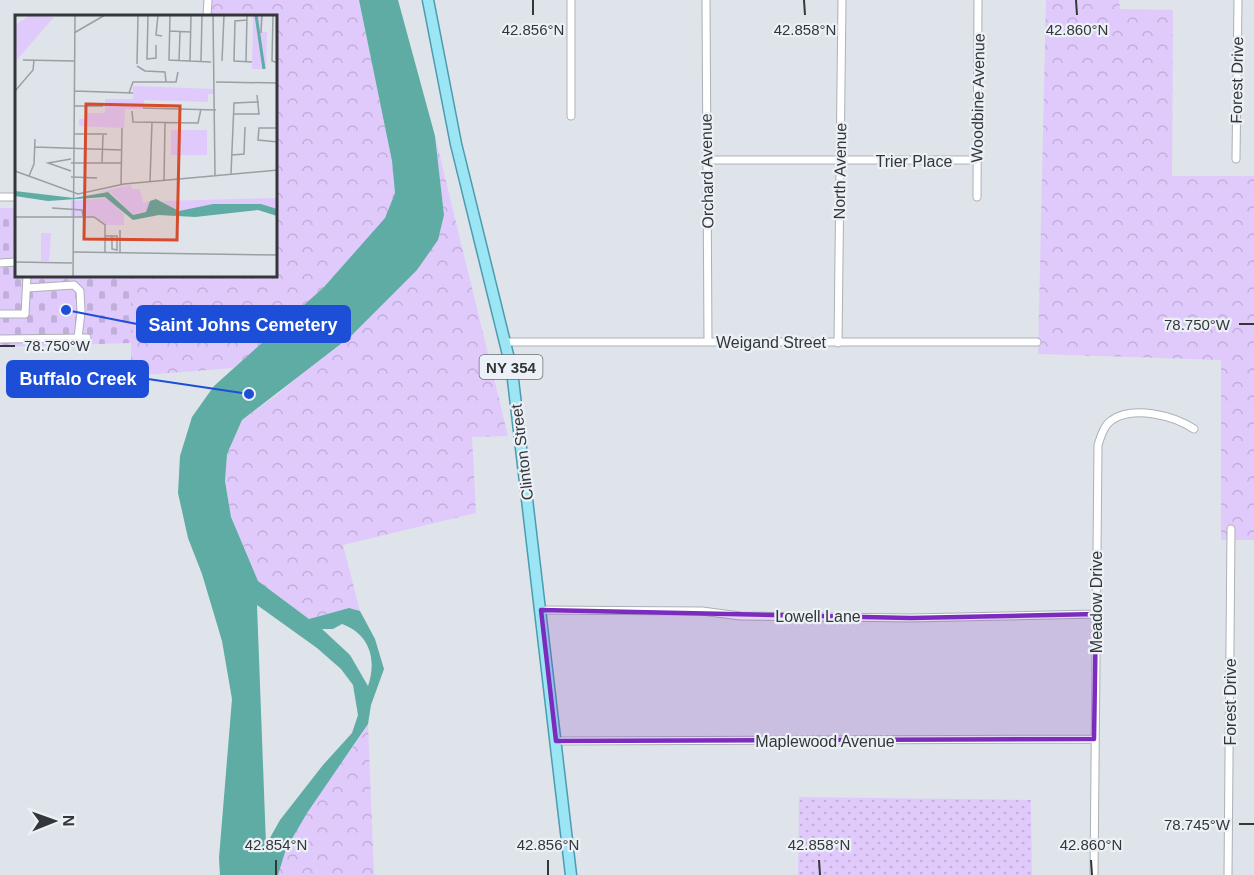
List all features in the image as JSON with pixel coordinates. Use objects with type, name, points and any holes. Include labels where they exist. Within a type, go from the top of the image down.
[{"type":"main road","name":"Clinton Street","points":[[428,0],[456,144],[512,371],[571,875]]},
{"type":"street","points":[[207,15],[208,0]]},
{"type":"street","points":[[571,0],[571,116]]},
{"type":"street","name":"Orchard Avenue","points":[[706,0],[708,342]]},
{"type":"street","name":"North Avenue","points":[[838,343],[842,0]]},
{"type":"street","name":"Woodbine Avenue","points":[[977,197],[978,0]]},
{"type":"street","name":"Forest Drive","points":[[1236,159],[1238,0]]},
{"type":"street","name":"Trier Place","points":[[707,160],[977,160]]},
{"type":"street","points":[[0,315],[25,314],[27,278]]},
{"type":"street","points":[[27,288],[74,285],[80,291],[81,312],[78,338]]},
{"type":"street","points":[[0,339],[87,338]]},
{"type":"street","name":"Weigand Street","points":[[505,342],[1037,342]]},
{"type":"street","name":"Meadow Drive","points":[[1094,875],[1098,445],[1102,432],[1112,420],[1137,414],[1154,414],[1181,420],[1194,429]]},
{"type":"street","name":"Forest Drive","points":[[1228,875],[1231,529]]},
{"type":"street","name":"Lowell Lane","points":[[541,610],[702,611],[740,616],[911,618],[1096,614]]},
{"type":"street","name":"Maplewood Avenue","points":[[556,741],[1094,740]]},
{"type":"highlighted area","points":[[541,610],[911,618],[1096,614],[1094,739],[556,741]]},
{"type":"green space","points":[[208,0],[359,0],[392,161],[395,193],[385,218],[324,287],[234,368],[131,376],[131,278],[278,278],[278,15],[207,15]]},
{"type":"green space","points":[[1046,0],[1119,0],[1120,9],[1173,10],[1172,176],[1254,176],[1254,540],[1221,540],[1221,360],[1038,354]]},
{"type":"green space","points":[[435,136],[508,436],[472,437],[476,513],[343,545],[360,611],[349,608],[309,619],[258,581],[231,517],[225,481],[227,454],[242,420],[278,394],[417,270],[438,240],[444,215]]},
{"type":"green space","points":[[0,208],[15,208],[15,278],[131,278],[131,343],[0,347]]},
{"type":"green space","points":[[368,724],[374,875],[278,875],[284,854],[304,816]]},
{"type":"green space","points":[[799,797],[1031,800],[1032,875],[798,875]]},
{"type":"shaded area","points":[[359,0],[398,0],[435,136],[444,215],[438,240],[417,270],[351,336],[242,420],[227,454],[225,481],[231,517],[258,581],[309,619],[349,608],[360,611],[375,639],[384,669],[371,705],[368,724],[307,813],[286,849],[278,875],[220,875],[219,858],[232,699],[222,641],[202,574],[188,538],[178,493],[180,456],[192,417],[214,386],[324,287],[385,218],[395,193],[392,161]],"holes":[[[257,605],[317,648],[341,669],[353,685],[358,715],[352,733],[323,765],[280,820],[266,845]],[[342,624],[359,634],[369,649],[372,667],[368,686],[350,655],[322,629],[333,629]]]},
{"type":"place","name":"Saint Johns Cemetery","points":[[66,310]]},
{"type":"place","name":"Buffalo Creek","points":[[249,394]]}]
